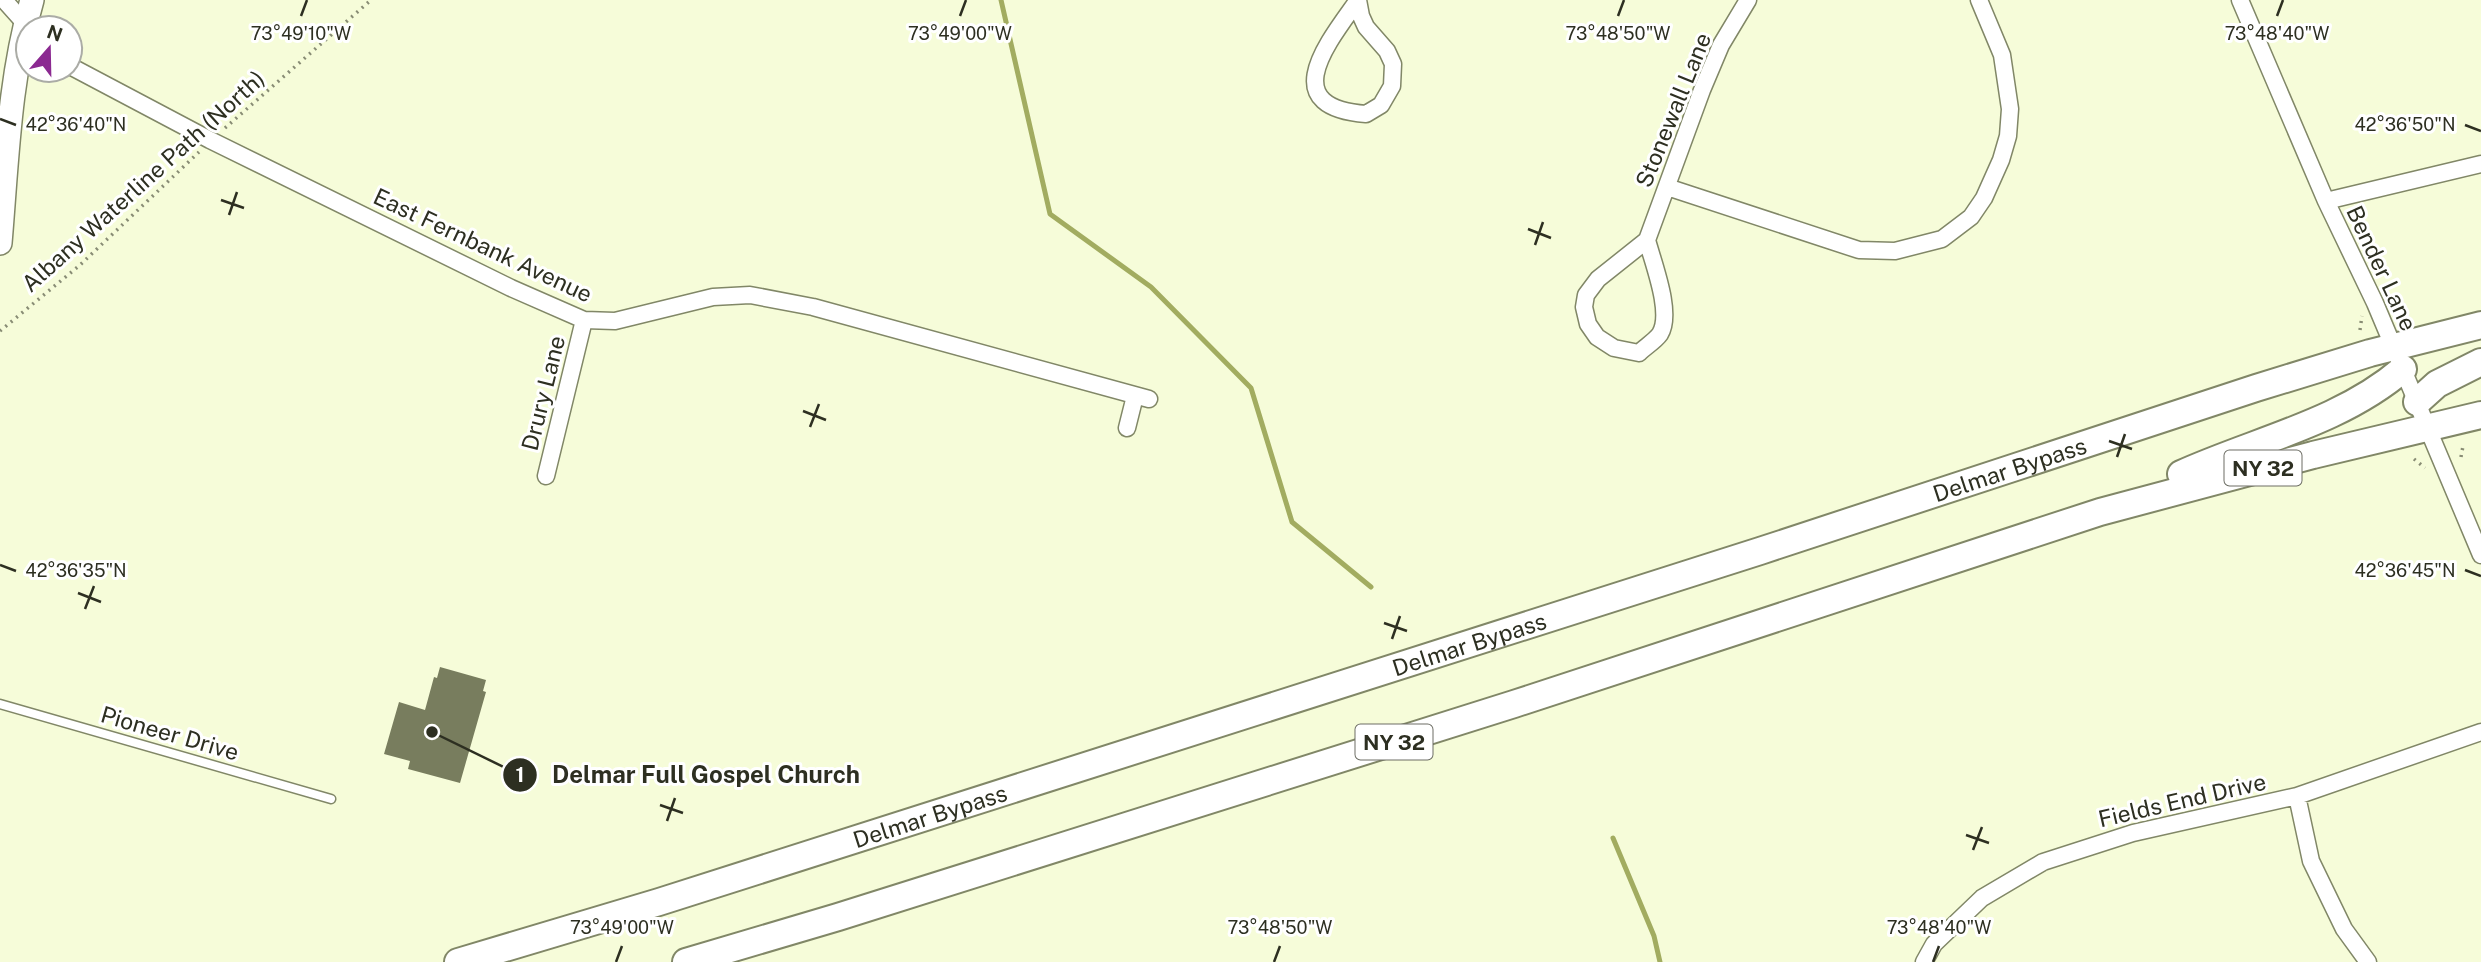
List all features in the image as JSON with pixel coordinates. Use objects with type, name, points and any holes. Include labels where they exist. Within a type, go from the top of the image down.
[{"type":"main road","points":[[0,243],[15,84]]},
{"type":"main road","name":"Delmar Bypass","points":[[457,962],[699,889],[1733,560],[2244,392],[2398,358],[2481,325]]},
{"type":"main road","points":[[2100,512],[2188,471],[2294,430],[2376,391],[2398,358]]},
{"type":"main road","points":[[2417,402],[2437,384],[2481,362]]},
{"type":"main road","name":"NY 32","points":[[686,962],[852,913],[1514,704],[2100,512],[2263,468],[2481,415]]},
{"type":"street","points":[[4,0],[16,14]]},
{"type":"street","points":[[1358,0],[1361,16],[1366,27],[1387,51],[1393,64],[1392,86],[1381,105],[1366,114],[1332,107],[1320,94],[1314,80],[1324,47],[1358,0]]},
{"type":"street","name":"Stonewall Lane","points":[[1647,240],[1721,45],[1748,0]]},
{"type":"street","points":[[1667,187],[1859,250],[1895,251],[1942,239],[1971,217],[1984,198],[2001,160],[2008,136],[2010,109],[2003,55],[1979,0]]},
{"type":"street","name":"Bender Lane","points":[[2240,0],[2326,201],[2375,303],[2481,555]]},
{"type":"street","name":"East Fernbank Avenue","points":[[84,73],[210,140],[511,289],[584,320],[615,321],[712,297],[750,295],[813,307],[1142,398],[1127,428]]},
{"type":"street","points":[[2326,201],[2481,164]]},
{"type":"street","points":[[1647,240],[1662,293],[1665,321],[1660,335],[1639,353],[1614,348],[1597,337],[1588,324],[1584,307],[1586,295],[1598,279],[1647,240]]},
{"type":"street","name":"Drury Lane","points":[[546,476],[584,320]]},
{"type":"street","name":"Fields End Drive","points":[[1924,962],[1934,944],[1982,898],[2043,862],[2133,832],[2297,796],[2481,732]]},
{"type":"street","points":[[2297,796],[2311,861],[2344,929],[2368,962]]},
{"type":"lane","name":"Pioneer Drive","points":[[0,704],[331,799]]},
{"type":"path","name":"Albany Waterline Path (North)","points":[[0,331],[80,265],[210,140],[371,0]]},
{"type":"path","points":[[2395,305],[2407,313]]},
{"type":"path","points":[[2360,330],[2362,316]]},
{"type":"path","points":[[2461,457],[2463,446]]},
{"type":"path","points":[[2414,459],[2427,470]]},
{"type":"building","points":[[440,667],[486,680],[483,691],[486,692],[460,783],[408,769],[410,761],[384,754],[399,702],[425,710],[434,677],[437,678]]},
{"type":"waterway","points":[[1001,0],[1050,214],[1151,287],[1251,388],[1292,522],[1371,587]]},
{"type":"waterway","points":[[1613,838],[1654,936],[1660,962]]},
{"type":"place","name":"Delmar Full Gospel Church","points":[[432,732]]}]
